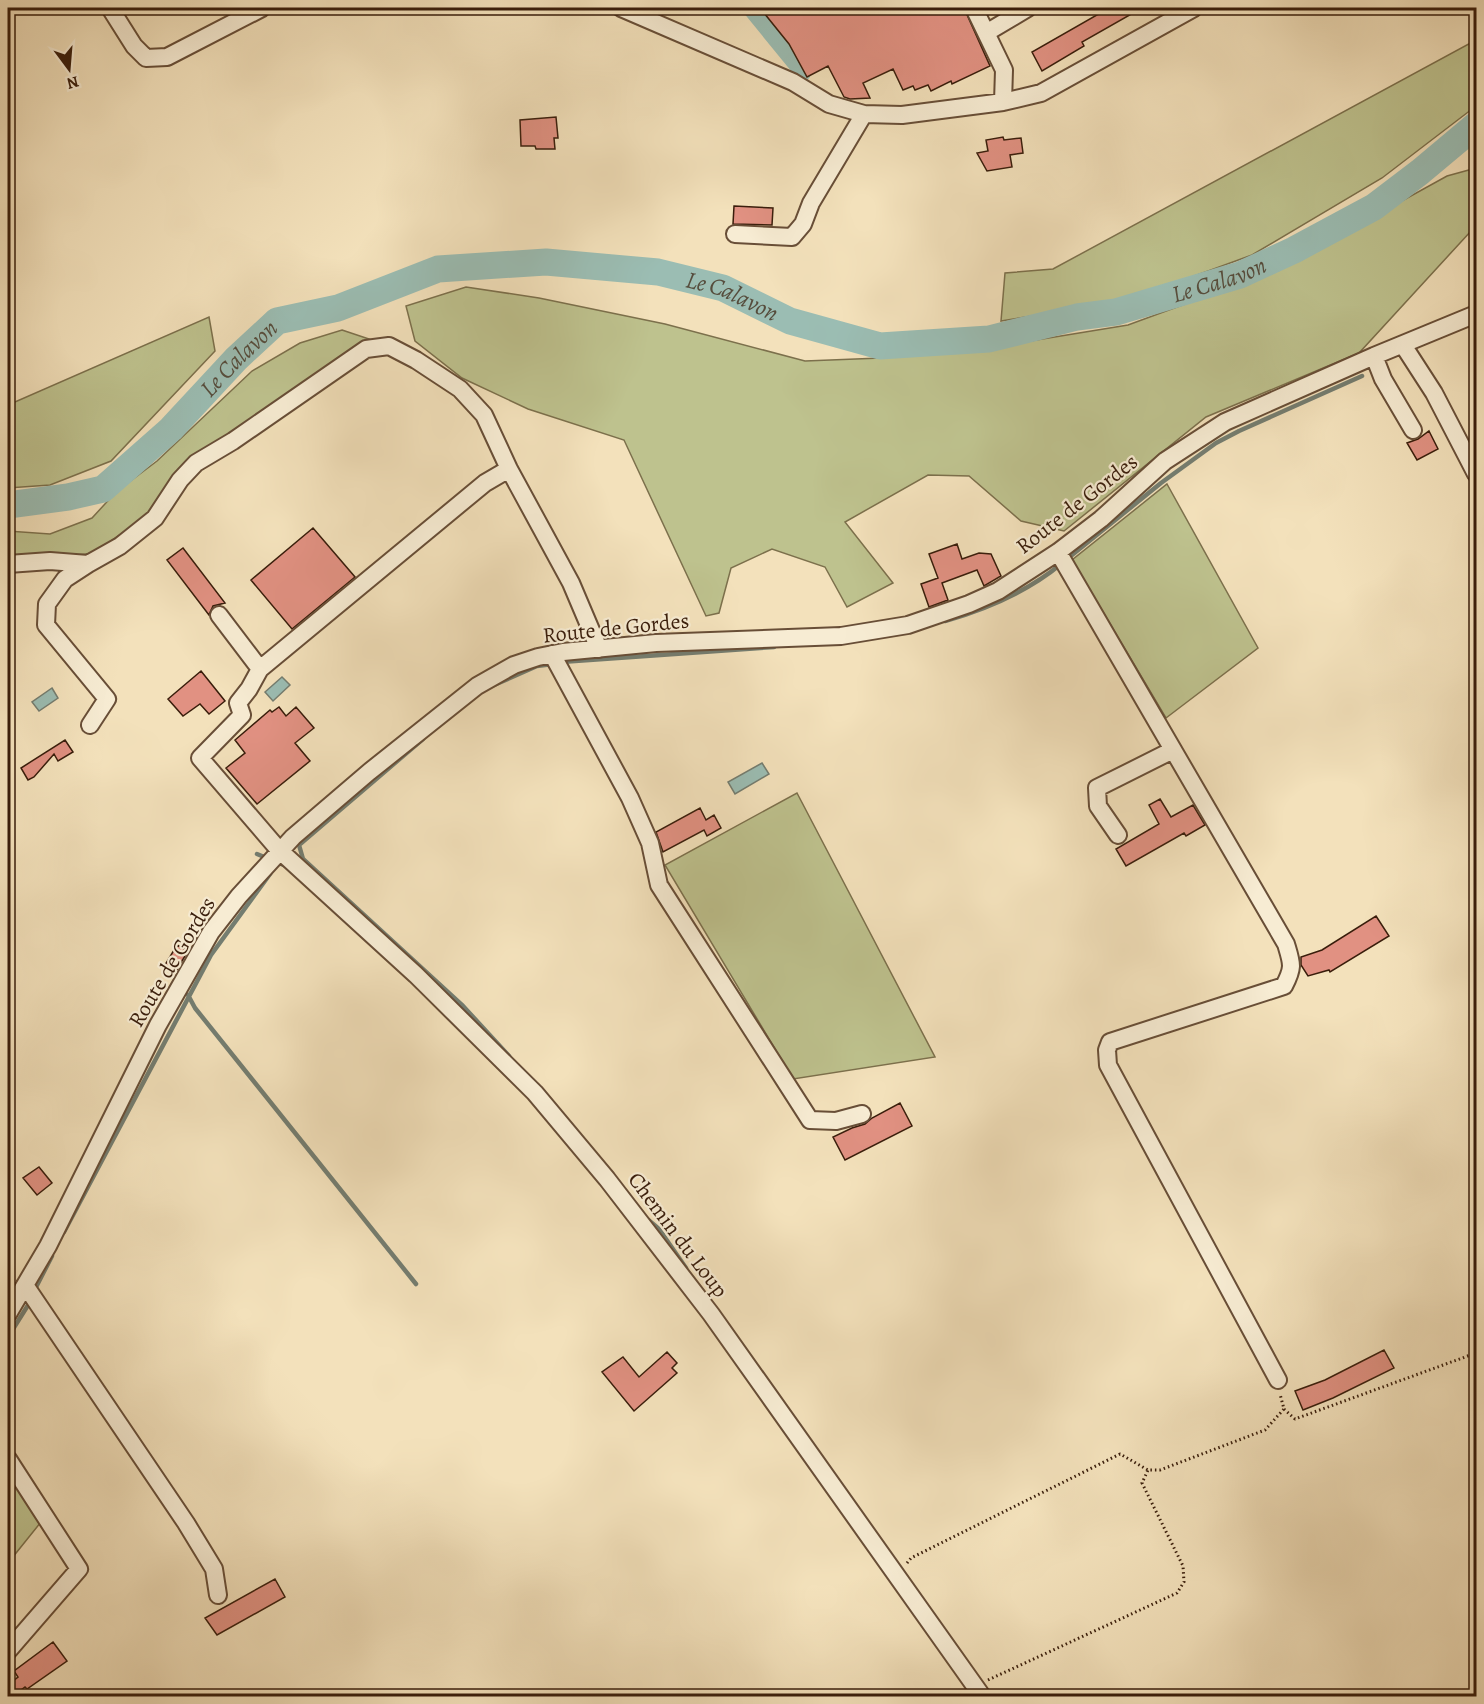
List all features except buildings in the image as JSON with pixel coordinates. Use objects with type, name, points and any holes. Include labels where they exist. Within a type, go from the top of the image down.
[{"type":"street","points":[[110,8],[134,46],[146,58],[167,57],[262,8]]},
{"type":"street","points":[[621,8],[793,82],[829,104],[864,114],[902,115],[1003,102],[1041,93],[1194,8]]},
{"type":"street","points":[[974,8],[1004,70],[1003,102]]},
{"type":"street","points":[[986,33],[1028,8]]},
{"type":"street","points":[[735,234],[792,237],[803,225],[811,203],[864,114]]},
{"type":"street","name":"Route de Gordes","points":[[8,1314],[48,1246],[159,1025],[211,932],[238,896],[279,850],[369,772],[477,686],[514,665],[552,654],[656,643],[841,636],[908,625],[969,604],[998,591],[1058,552],[1101,519],[1165,461],[1226,422],[1374,356],[1476,314]]},
{"type":"street","points":[[1403,345],[1434,393],[1476,474]]},
{"type":"street","points":[[90,726],[107,699],[46,624],[47,604],[65,579],[120,546],[155,518],[180,480],[196,463],[233,441],[366,349],[389,346],[416,360],[460,389],[484,415],[509,470],[571,583],[599,649]]},
{"type":"street","points":[[1374,356],[1383,379],[1413,430]]},
{"type":"street","points":[[219,615],[260,669],[485,483],[509,470]]},
{"type":"street","points":[[1058,552],[1286,944],[1293,970],[1284,986],[1110,1042],[1107,1050],[1108,1065],[1278,1380]]},
{"type":"street","points":[[8,564],[50,561],[88,564]]},
{"type":"street","points":[[552,654],[630,798],[650,843],[659,885],[810,1120],[836,1121],[862,1114]]},
{"type":"street","name":"Chemin du Loup","points":[[260,669],[238,703],[242,716],[200,758],[279,850],[416,975],[535,1093],[607,1179],[711,1314],[979,1691]]},
{"type":"street","points":[[1118,836],[1098,806],[1096,788],[1173,750]]},
{"type":"street","points":[[25,1285],[186,1523],[214,1569],[218,1595]]},
{"type":"street","points":[[8,1460],[79,1569],[8,1651]]},
{"type":"path","points":[[1278,1380],[1284,1409],[1295,1419],[1476,1353]]},
{"type":"path","points":[[895,1575],[911,1558],[1120,1454],[1148,1470],[1160,1470],[1265,1430],[1284,1409]]},
{"type":"path","points":[[979,1691],[1177,1593],[1184,1582],[1183,1566],[1142,1483],[1148,1470]]},
{"type":"green space","points":[[1476,40],[1476,106],[1382,178],[1252,255],[1126,301],[1001,321],[1005,273],[1053,269]]},
{"type":"green space","points":[[1476,168],[1476,227],[1359,353],[1206,417],[1064,531],[1021,521],[969,476],[928,475],[845,522],[893,583],[847,607],[825,567],[772,549],[731,568],[719,613],[706,616],[624,440],[528,409],[462,378],[415,341],[406,306],[466,287],[539,298],[665,324],[805,361],[881,358],[1024,342],[1128,325],[1275,271],[1447,176]]},
{"type":"green space","points":[[209,317],[215,351],[111,461],[50,485],[8,488],[8,405]]},
{"type":"green space","points":[[342,330],[369,339],[272,408],[148,515],[92,554],[8,559],[8,531],[50,534],[92,518],[116,492],[157,461],[252,371],[300,343]]},
{"type":"green space","points":[[1167,484],[1258,648],[1166,718],[1072,560]]},
{"type":"green space","points":[[797,793],[935,1057],[793,1079],[665,865]]},
{"type":"green space","points":[[8,1472],[41,1522],[8,1563]]},
{"type":"water","points":[[282,677],[290,685],[273,701],[265,692]]},
{"type":"water","points":[[52,688],[58,698],[39,711],[32,702]]},
{"type":"water","points":[[762,763],[769,774],[735,794],[728,782]]},
{"type":"waterway","points":[[750,8],[803,73]]},
{"type":"waterway","name":"Le Calavon","points":[[8,505],[68,497],[103,489],[171,429],[236,359],[277,321],[338,308],[438,269],[546,262],[658,272],[723,288],[790,321],[880,346],[989,339],[1077,317],[1116,312],[1240,275],[1294,250],[1374,207],[1476,125]]},
{"type":"waterway","points":[[1067,559],[1161,483],[1216,443],[1362,376]]},
{"type":"waterway","points":[[945,621],[1006,598],[1034,583],[1061,564]]},
{"type":"waterway","points":[[561,662],[774,647]]},
{"type":"waterway","points":[[494,685],[537,666],[553,664]]},
{"type":"waterway","points":[[423,739],[299,845],[303,859],[463,1006],[509,1056]]},
{"type":"waterway","points":[[257,854],[286,866]]},
{"type":"waterway","points":[[64,1232],[211,955],[270,874]]},
{"type":"waterway","points":[[188,995],[195,1008],[416,1284]]},
{"type":"waterway","points":[[646,1218],[659,1229],[686,1268]]},
{"type":"waterway","points":[[34,1291],[52,1256]]},
{"type":"waterway","points":[[8,1337],[30,1302]]}]
